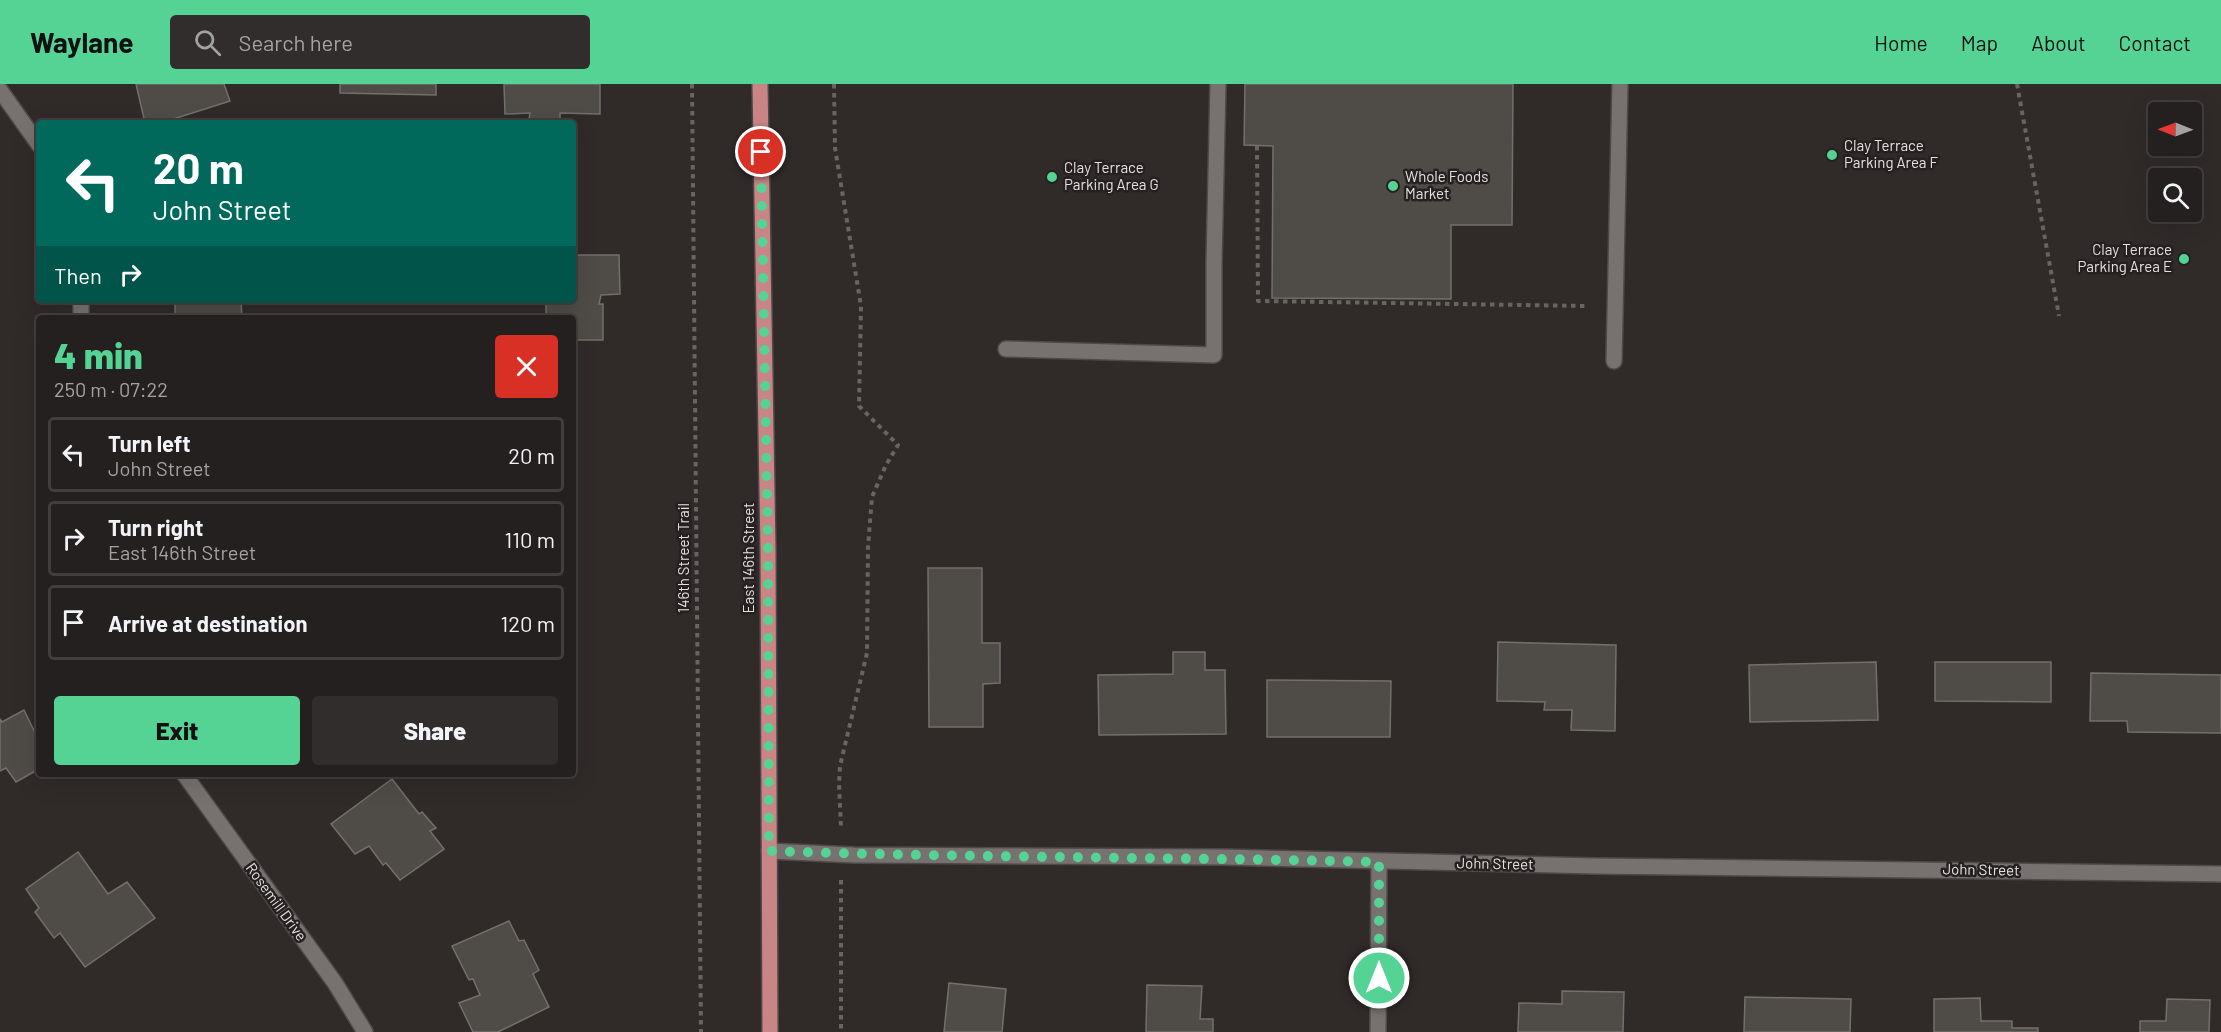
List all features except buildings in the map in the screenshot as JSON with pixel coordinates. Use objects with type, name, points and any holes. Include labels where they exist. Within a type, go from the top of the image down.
[{"type":"main road","name":"East 146th Street","points":[[760,84],[768,550],[770,1032]]},
{"type":"street","points":[[1006,349],[1214,355],[1218,84]]},
{"type":"street","points":[[1614,361],[1620,84]]},
{"type":"street","points":[[0,90],[36,142]]},
{"type":"street","name":"Rosemill Drive","points":[[186,777],[335,983],[365,1032]]},
{"type":"street","name":"John Street","points":[[769,851],[854,855],[1222,857],[1379,862],[2221,873]]},
{"type":"street","points":[[1378,1032],[1379,862]]},
{"type":"path","name":"146th Street Trail","points":[[692,84],[701,1032]]},
{"type":"path","points":[[834,84],[835,148],[861,306],[859,406],[898,445],[872,497],[867,547],[867,653],[840,766],[841,817]]},
{"type":"path","points":[[2017,84],[2059,316]]},
{"type":"path","points":[[1257,146],[1258,301],[1615,306]]},
{"type":"path","points":[[840,902],[841,1032]]},
{"type":"place","name":"Clay Terrace Parking Area F","points":[[1832,155]]},
{"type":"place","name":"Clay Terrace Parking Area G","points":[[1052,177]]},
{"type":"place","name":"Whole Foods Market","points":[[1393,186]]},
{"type":"place","name":"Clay Terrace Parking Area E","points":[[2184,259]]},
{"type":"route","points":[[761,152],[768,550],[769,851],[854,855],[1222,857],[1379,862],[1379,978]]}]
